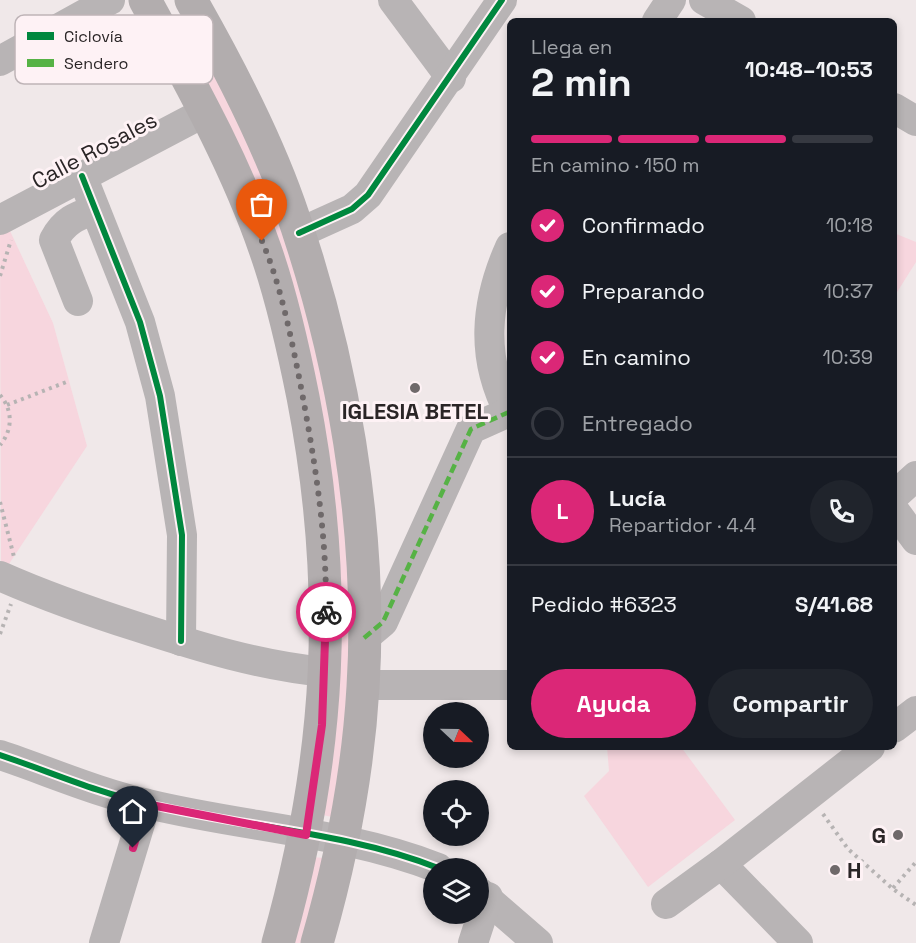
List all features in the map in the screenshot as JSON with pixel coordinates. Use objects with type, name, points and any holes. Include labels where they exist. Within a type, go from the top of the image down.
[{"type":"main road","points":[[152,12],[197,2]]},
{"type":"main road","points":[[213,36],[288,201],[299,233],[330,342],[344,412],[361,539],[363,685],[351,792],[342,842],[317,943]]},
{"type":"main road","points":[[190,84],[205,112],[265,247],[294,352],[322,513],[326,576],[325,672],[315,781],[306,835],[278,943]]},
{"type":"street","points":[[83,15],[110,0]]},
{"type":"street","points":[[393,0],[451,78]]},
{"type":"street","points":[[299,233],[327,223],[352,209],[368,195],[451,78],[502,0]]},
{"type":"street","points":[[659,18],[671,0]]},
{"type":"street","points":[[705,0],[736,18]]},
{"type":"street","points":[[0,61],[15,53]]},
{"type":"street","points":[[897,110],[916,121]]},
{"type":"street","name":"Calle Rosales","points":[[6,228],[82,176],[205,112]]},
{"type":"street","points":[[82,176],[140,322],[160,396],[182,535],[181,641]]},
{"type":"street","points":[[78,301],[54,240],[61,226],[72,218],[95,210]]},
{"type":"street","points":[[507,254],[498,275],[489,321],[494,371],[507,407]]},
{"type":"street","points":[[364,638],[383,622],[471,429],[507,414]]},
{"type":"street","points":[[897,493],[916,476]]},
{"type":"street","points":[[897,514],[916,540]]},
{"type":"street","points":[[11,572],[127,623],[181,641],[286,669],[325,672]]},
{"type":"street","points":[[127,623],[158,614],[171,602],[182,585]]},
{"type":"street","points":[[363,685],[507,686]]},
{"type":"street","points":[[897,726],[916,711]]},
{"type":"street","points":[[666,904],[721,864],[866,750]]},
{"type":"street","points":[[0,755],[146,804],[342,842],[410,857],[423,862]]},
{"type":"street","points":[[104,943],[146,804]]},
{"type":"street","points":[[721,864],[798,943]]},
{"type":"street","points":[[489,899],[538,943]]},
{"type":"street","points":[[473,943],[477,924]]},
{"type":"path","points":[[0,276],[6,228]]},
{"type":"path","points":[[7,405],[69,381]]},
{"type":"path","points":[[0,395],[7,405],[9,428],[0,445]]},
{"type":"path","points":[[0,502],[11,572],[0,634]]},
{"type":"path","points":[[816,804],[848,849],[893,889],[916,905]]},
{"type":"path","points":[[893,889],[916,862]]},
{"type":"shaded area","points":[[213,57],[276,194],[342,426],[355,643],[337,818],[318,814],[315,406],[194,84],[213,84]]},
{"type":"shaded area","points":[[4,218],[53,323],[87,446],[1,576],[0,220]]},
{"type":"shaded area","points":[[897,234],[916,242],[916,262],[897,292]]},
{"type":"shaded area","points":[[607,750],[683,750],[735,820],[648,887],[584,796],[609,771]]},
{"type":"shaded area","points":[[310,857],[325,858],[305,943],[281,943]]},
{"type":"marked path","points":[[364,638],[383,622],[471,429],[507,413]]},
{"type":"cycle path","points":[[299,233],[352,209],[368,195],[502,0]]},
{"type":"cycle path","points":[[82,176],[140,322],[160,396],[182,535],[181,641]]},
{"type":"cycle path","points":[[0,755],[129,799],[184,812],[368,846],[423,863]]},
{"type":"way so far","points":[[262,241],[283,307],[294,352],[312,446],[322,513],[326,612]]},
{"type":"place","name":"IGLESIA BETEL","points":[[415,388]]},
{"type":"place","name":"G","points":[[898,835]]},
{"type":"place","name":"H","points":[[835,870]]},
{"type":"route","points":[[133,848],[146,804],[306,835],[322,725],[326,612]]}]
